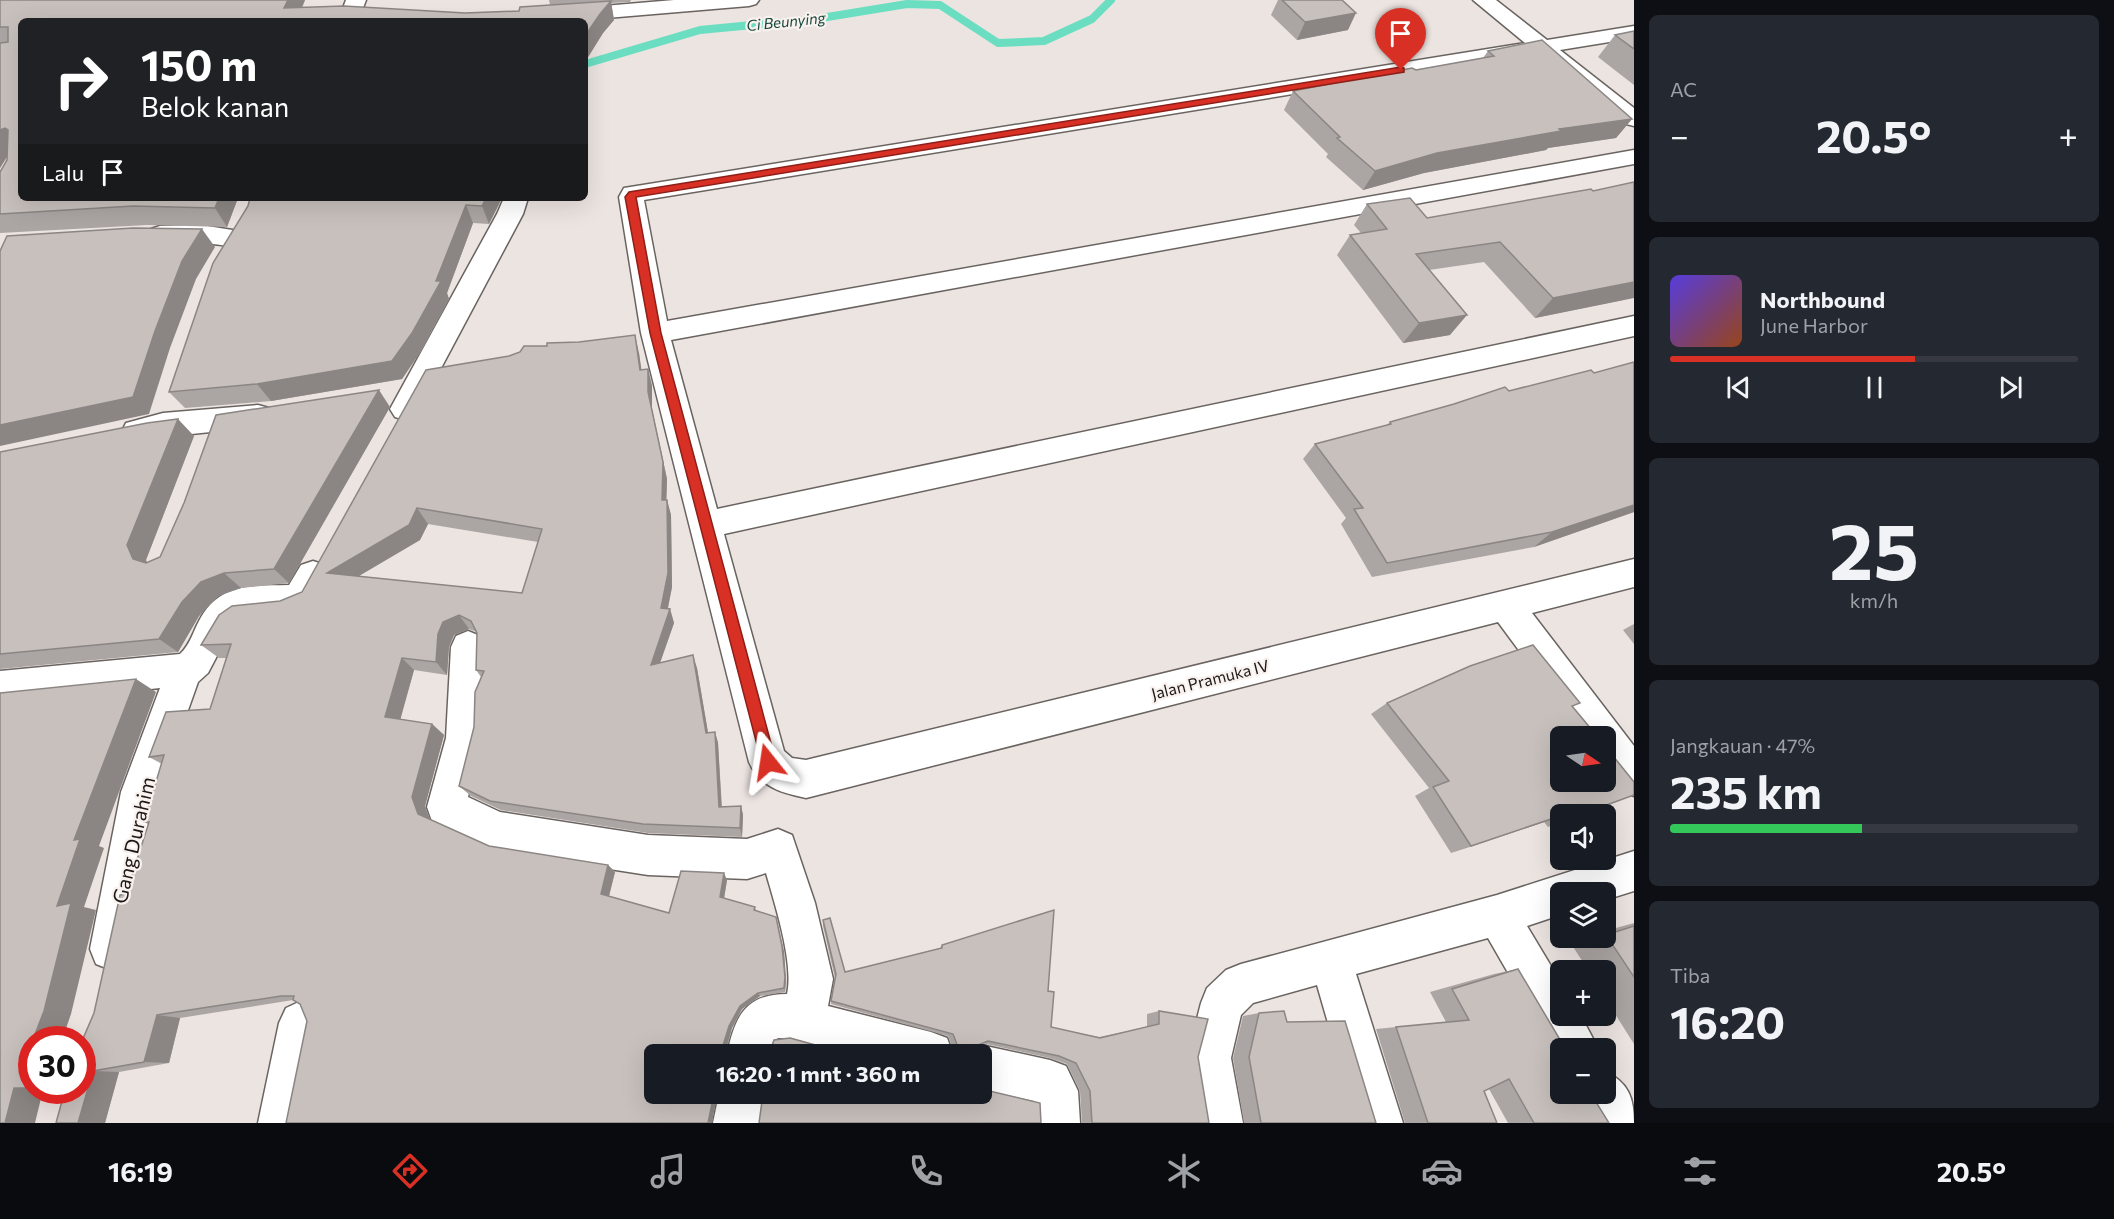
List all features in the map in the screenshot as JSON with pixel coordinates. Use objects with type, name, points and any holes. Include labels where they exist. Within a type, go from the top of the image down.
[{"type":"street","points":[[349,18],[356,0]]},
{"type":"street","points":[[544,17],[749,0]]},
{"type":"street","points":[[1483,0],[1634,119]]},
{"type":"street","points":[[1634,32],[633,194],[630,197],[655,333],[704,525],[1634,326]]},
{"type":"street","points":[[655,333],[1634,157]]},
{"type":"street","points":[[393,430],[430,379],[515,201]]},
{"type":"street","points":[[138,235],[201,234],[242,226],[221,263]]},
{"type":"street","points":[[383,395],[430,379]]},
{"type":"street","points":[[105,437],[167,415],[217,420],[283,412]]},
{"type":"street","points":[[205,453],[217,420]]},
{"type":"street","name":"Jalan Pramuka IV","points":[[704,525],[768,762],[784,775],[806,779],[1634,573]]},
{"type":"street","name":"Gang Durahim","points":[[103,981],[114,936],[140,792],[166,671],[194,662],[222,613],[249,600],[296,598],[302,595],[326,552]]},
{"type":"street","points":[[1506,606],[1596,726]]},
{"type":"street","points":[[468,647],[464,738],[446,807],[500,832],[648,855],[747,859],[778,849],[795,903],[812,980],[803,1013],[799,1016],[769,1016],[756,1029],[752,1044]]},
{"type":"street","points":[[0,688],[166,671]]},
{"type":"street","points":[[1616,753],[1634,777]]},
{"type":"street","points":[[1599,882],[1634,871]]},
{"type":"street","points":[[1220,1123],[1209,1058],[1222,1003],[1241,985],[1497,915],[1550,898]]},
{"type":"street","points":[[1497,915],[1570,1038]]},
{"type":"street","points":[[1331,961],[1380,1123]]},
{"type":"street","points":[[803,1013],[806,1022],[813,1025],[890,1044]]},
{"type":"street","points":[[281,1123],[301,1023]]},
{"type":"street","points":[[992,1069],[1050,1082],[1056,1091],[1057,1123]]},
{"type":"street","points":[[736,1123],[739,1104]]},
{"type":"street","points":[[1609,1104],[1620,1123]]},
{"type":"building","points":[[0,0],[288,0],[284,8],[344,6],[465,13],[519,11],[520,7],[611,1],[588,32],[588,18],[18,18],[18,201],[218,201],[215,208],[133,206],[0,214],[0,172],[7,160],[8,130],[5,128],[0,130],[0,43],[8,42],[8,27],[0,27]]},
{"type":"building","points":[[1282,0],[1342,0],[1356,13],[1305,22]]},
{"type":"building","points":[[1634,31],[1634,49],[1615,35]]},
{"type":"building","points":[[1542,40],[1632,119],[1559,129],[1561,131],[1437,153],[1375,171],[1337,138],[1340,137],[1293,91],[1412,68],[1416,70],[1494,56],[1488,51]]},
{"type":"building","points":[[1634,182],[1634,282],[1553,298],[1500,242],[1416,254],[1467,315],[1419,323],[1350,235],[1387,229],[1367,204],[1410,198],[1427,218],[1591,189],[1593,191]]},
{"type":"building","points":[[249,201],[484,201],[482,206],[466,205],[436,281],[441,281],[412,333],[392,361],[257,384],[169,392],[213,263]]},
{"type":"building","points":[[133,228],[202,229],[182,261],[133,397],[0,425],[0,251],[7,236]]},
{"type":"building","points":[[635,335],[640,370],[648,369],[648,392],[663,462],[662,500],[667,500],[668,573],[661,608],[670,609],[651,665],[693,655],[706,733],[715,732],[719,807],[741,806],[740,828],[643,824],[490,801],[459,786],[474,727],[475,692],[484,671],[476,670],[477,633],[471,621],[459,615],[443,622],[438,634],[436,662],[402,658],[385,717],[432,724],[412,797],[418,814],[489,846],[608,865],[601,894],[669,913],[681,871],[724,873],[720,897],[755,907],[754,910],[776,917],[782,946],[784,988],[758,993],[740,1006],[729,1026],[723,1044],[644,1044],[644,1104],[712,1104],[708,1123],[286,1123],[307,1021],[300,1004],[293,1000],[294,996],[157,1015],[144,1062],[96,1070],[96,1026],[88,1026],[94,1013],[120,895],[126,894],[149,822],[144,822],[164,755],[149,757],[166,712],[210,709],[231,644],[201,645],[219,615],[232,606],[280,601],[302,592],[426,370],[509,356],[520,352],[524,346],[547,346],[547,343],[579,342]],"holes":[[[417,508],[542,529],[522,593],[327,573],[409,525]]]},
{"type":"building","points":[[1634,362],[1634,505],[1552,532],[1387,563],[1354,509],[1363,508],[1315,444],[1391,424],[1390,422],[1505,387],[1509,391],[1591,370],[1594,373]]},
{"type":"building","points":[[379,390],[274,569],[224,573],[201,582],[182,602],[159,639],[0,654],[0,452],[178,419],[127,545],[133,559],[146,563],[160,557],[184,503],[216,415]]},
{"type":"building","points":[[1533,645],[1580,703],[1572,706],[1589,726],[1550,726],[1550,792],[1616,792],[1616,760],[1634,782],[1634,795],[1609,804],[1550,804],[1550,819],[1471,846],[1433,787],[1449,781],[1387,703],[1470,666]]},
{"type":"building","points":[[136,679],[74,840],[80,839],[57,906],[71,903],[44,1011],[38,1026],[18,1026],[18,1088],[14,1088],[5,1123],[0,1123],[0,693]]},
{"type":"building","points":[[1054,910],[1048,991],[1054,992],[1051,1027],[1100,1038],[1159,1024],[1159,1011],[1208,1019],[1198,1057],[1209,1123],[1092,1123],[1090,1091],[1076,1063],[1059,1056],[988,1041],[980,1044],[957,1044],[953,1034],[831,1001],[836,974],[823,920],[830,918],[845,972],[942,948],[942,945]]},
{"type":"building","points":[[1634,926],[1634,977],[1615,948],[1616,932]]},
{"type":"building","points":[[1518,969],[1559,1038],[1550,1038],[1550,1104],[1597,1104],[1609,1123],[1534,1123],[1509,1079],[1484,1091],[1497,1123],[1428,1123],[1396,1027],[1469,1020],[1452,989]]},
{"type":"building","points":[[1284,1011],[1287,1022],[1345,1021],[1376,1123],[1261,1123],[1249,1057],[1259,1013]]},
{"type":"building","points":[[790,1038],[812,1044],[773,1044],[774,1040]]},
{"type":"building","points":[[992,1092],[1040,1103],[1041,1123],[759,1123],[762,1104],[992,1104]]},
{"type":"building","points":[[61,1104],[83,1104],[78,1123],[56,1123]]},
{"type":"waterway","name":"Ci Beunying","points":[[588,63],[700,30],[815,19],[907,4],[940,5],[998,43],[1044,41],[1092,19],[1111,0]]},
{"type":"route","points":[[768,762],[655,333],[630,197],[633,194],[1401,70]]}]
